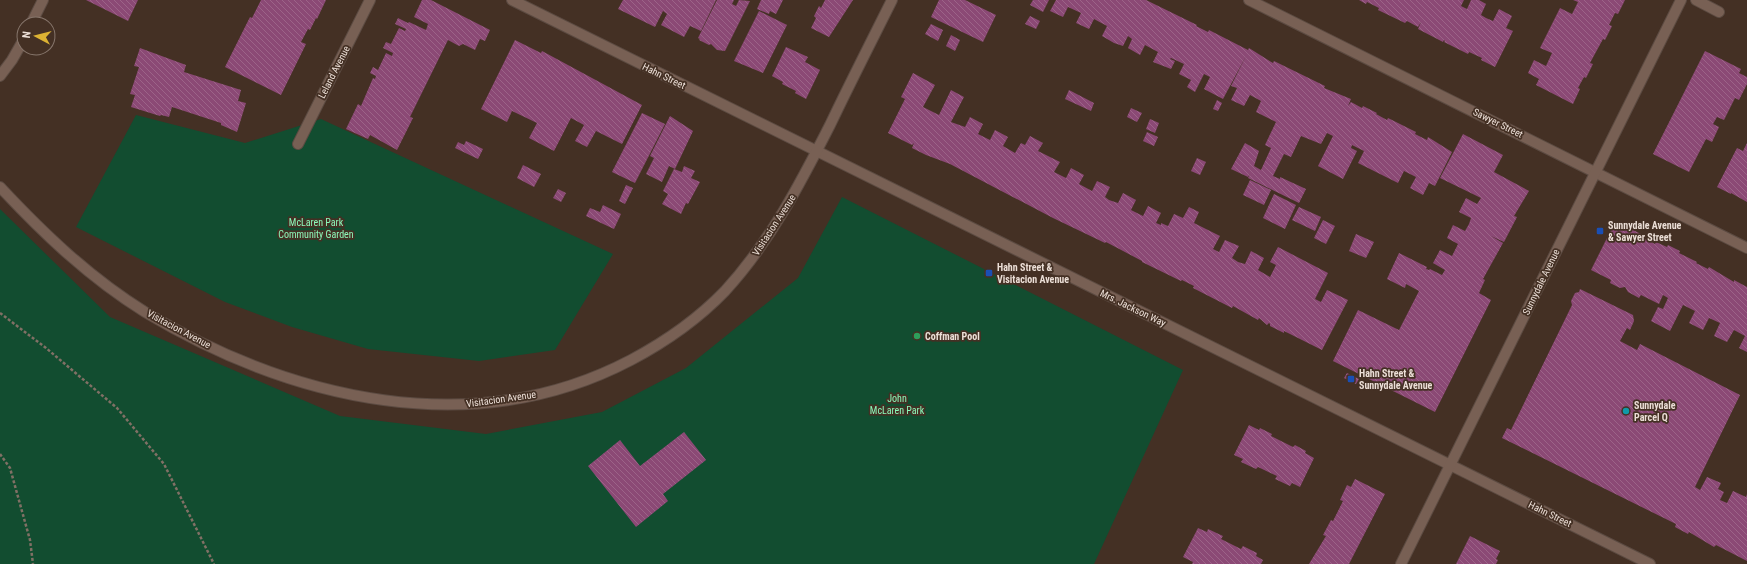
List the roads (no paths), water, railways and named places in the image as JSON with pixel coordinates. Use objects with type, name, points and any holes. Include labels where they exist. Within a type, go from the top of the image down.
[{"type":"street","points":[[35,16],[43,0]]},
{"type":"street","name":"Leland Avenue","points":[[298,144],[370,0]]},
{"type":"street","name":"Hahn Street","points":[[512,0],[817,151]]},
{"type":"street","name":"Visitacion Avenue","points":[[0,187],[32,222],[70,257],[110,288],[144,311],[183,332],[221,351],[261,368],[303,383],[348,394],[392,402],[433,405],[481,404],[539,394],[569,386],[610,371],[651,349],[689,324],[724,292],[753,258],[780,218],[817,151],[892,0]]},
{"type":"street","name":"Sawyer Street","points":[[1249,0],[1747,248]]},
{"type":"street","name":"Sunnydale Avenue","points":[[1400,564],[1681,0]]},
{"type":"street","points":[[1696,0],[1719,12]]},
{"type":"street","points":[[0,76],[16,53]]},
{"type":"street","name":"Mrs. Jackson Way","points":[[817,151],[1450,465]]},
{"type":"street","name":"Hahn Street","points":[[1450,465],[1650,564]]},
{"type":"place","name":"Sunnydale Avenue & Sawyer Street","points":[[1600,231]]},
{"type":"place","name":"Hahn Street & Visitacion Avenue","points":[[989,273]]},
{"type":"place","name":"Coffman Pool","points":[[917,336]]},
{"type":"place","name":"Hahn Street & Sunnydale Avenue","points":[[1351,379]]},
{"type":"place","name":"Sunnydale Parcel Q","points":[[1626,411]]},
{"type":"park label","name":"McLaren Park Community Garden","points":[[316,228]]},
{"type":"park label","name":"John McLaren Park","points":[[897,404]]}]
